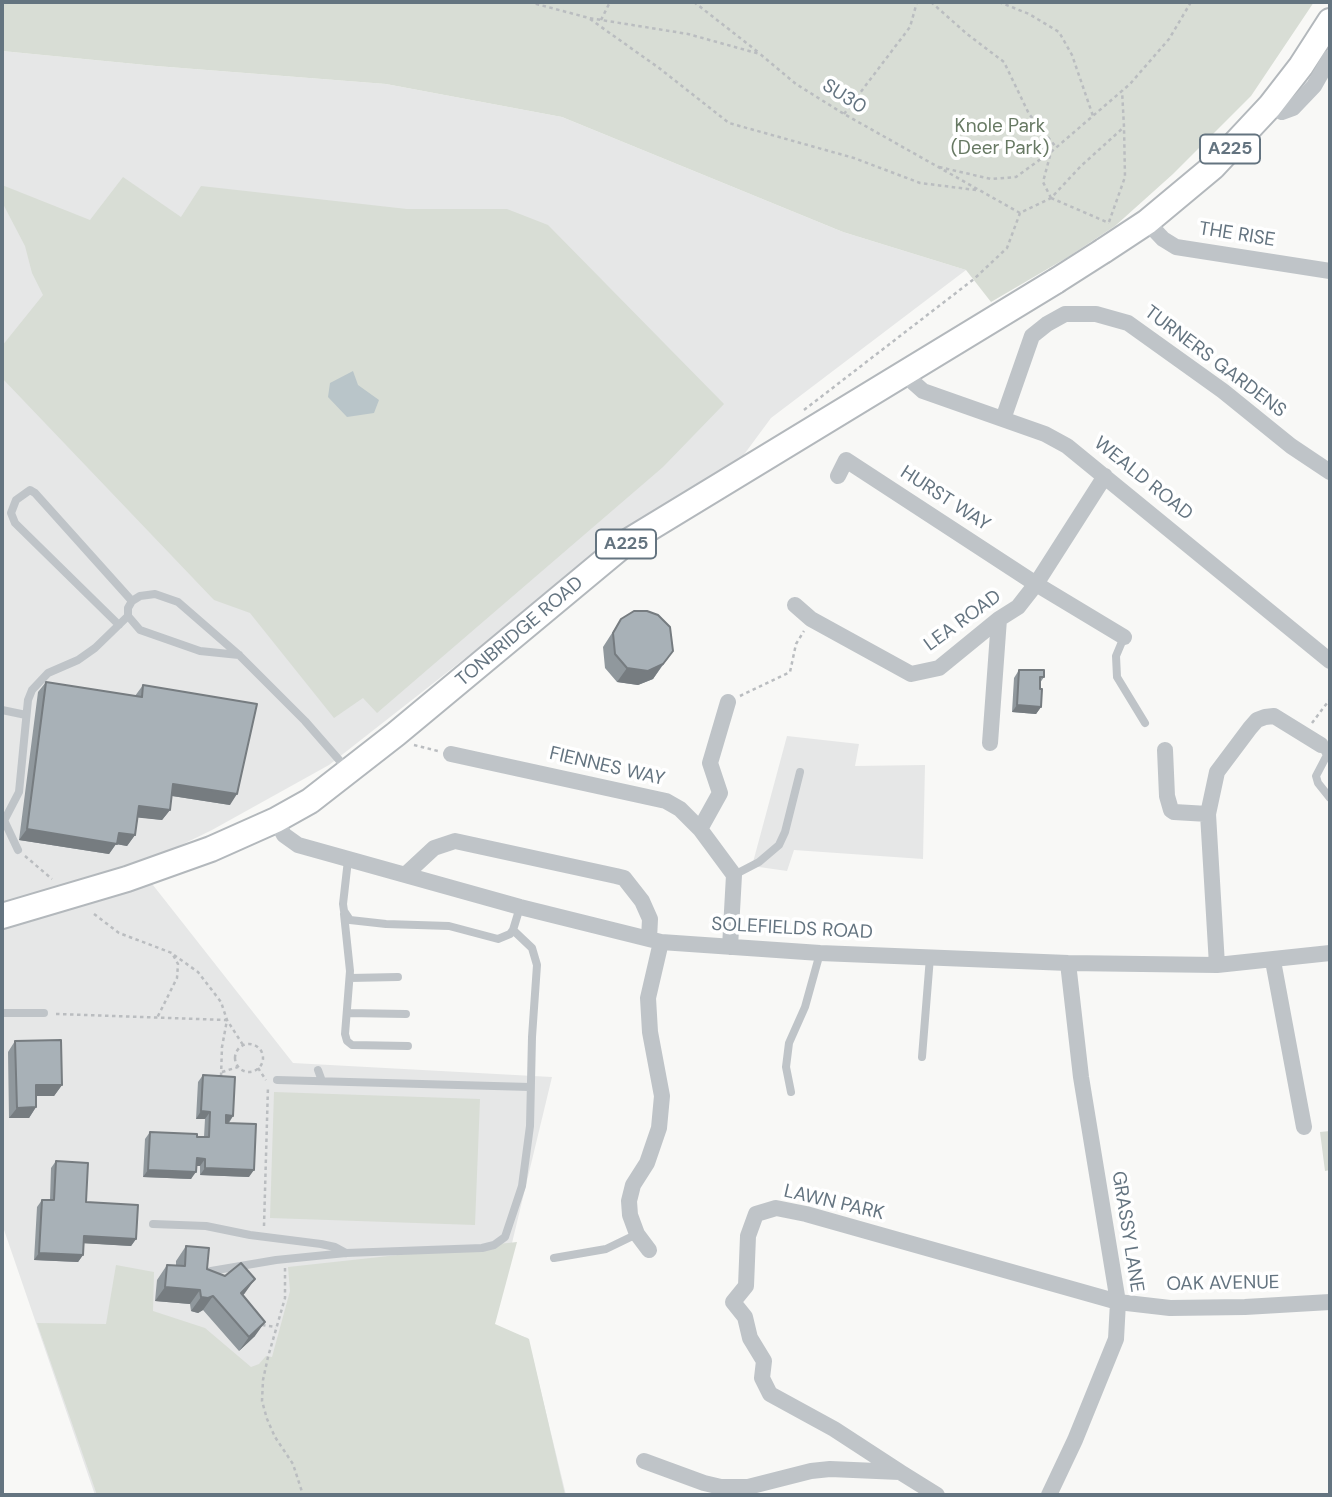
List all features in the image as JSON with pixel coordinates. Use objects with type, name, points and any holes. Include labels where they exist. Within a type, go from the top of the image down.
[{"type":"main road","name":"A225","points":[[1129,226],[1213,167],[1270,106],[1330,22]]},
{"type":"main road","name":"TONBRIDGE ROAD","points":[[2,916],[127,879],[211,849],[276,820],[310,801],[396,734],[627,542],[1056,281],[1102,251],[1129,226]]},
{"type":"street","points":[[1270,106],[1282,112],[1293,108],[1314,86],[1330,58]]},
{"type":"street","name":"THE RISE","points":[[1129,226],[1163,239],[1175,247],[1330,271]]},
{"type":"street","name":"TURNERS GARDENS","points":[[1003,419],[1032,336],[1065,314],[1096,314],[1128,323],[1223,391],[1291,446],[1330,472]]},
{"type":"street","name":"WEALD ROAD","points":[[906,372],[923,391],[1045,434],[1067,446],[1330,661]]},
{"type":"street","name":"HURST WAY","points":[[838,476],[848,456],[1036,584],[1125,636]]},
{"type":"street","name":"LEA ROAD","points":[[795,605],[811,618],[911,674],[939,668],[999,619],[1018,607],[1036,584],[1105,476]]},
{"type":"street","points":[[990,743],[999,619]]},
{"type":"street","points":[[700,829],[720,793],[710,763],[728,702]]},
{"type":"street","points":[[1217,965],[1208,814],[1217,772],[1257,720],[1275,716],[1321,745]]},
{"type":"street","points":[[1165,750],[1167,796],[1171,810],[1208,814]]},
{"type":"street","name":"FIENNES WAY","points":[[451,754],[666,802],[680,809],[700,829],[734,875]]},
{"type":"street","name":"SOLEFIELDS ROAD","points":[[276,820],[284,835],[298,845],[520,907],[655,941],[820,953],[1068,963],[1217,965],[1330,953]]},
{"type":"street","points":[[406,874],[434,848],[455,841],[624,878],[642,901],[655,941],[648,999],[650,1031],[662,1096],[659,1128],[647,1163],[633,1185],[629,1201],[630,1215],[637,1234],[649,1250]]},
{"type":"street","points":[[730,947],[734,875]]},
{"type":"street","points":[[1273,961],[1304,1126]]},
{"type":"street","name":"GRASSY LANE","points":[[1049,1495],[1075,1440],[1116,1339],[1118,1302],[1081,1077],[1068,963]]},
{"type":"street","name":"LAWN PARK","points":[[900,1472],[834,1429],[771,1394],[762,1378],[764,1361],[750,1338],[745,1317],[733,1302],[746,1286],[747,1236],[756,1214],[776,1208],[806,1214],[1118,1302]]},
{"type":"street","name":"OAK AVENUE","points":[[1118,1302],[1170,1308],[1330,1302]]},
{"type":"street","points":[[644,1461],[722,1487],[748,1487],[811,1471],[900,1472],[937,1495]]},
{"type":"lane","points":[[119,625],[15,523],[11,513],[16,500],[30,490],[35,493],[132,601]]},
{"type":"lane","points":[[18,850],[3,817],[19,792],[28,700],[48,673],[78,660],[119,625],[128,616],[132,601],[140,596],[155,594],[178,602],[239,655],[305,721],[349,771]]},
{"type":"lane","points":[[128,616],[140,630],[184,647],[239,655]]},
{"type":"lane","points":[[1125,636],[1116,656],[1117,677],[1145,723]]},
{"type":"lane","points":[[2,710],[26,715]]},
{"type":"lane","points":[[1321,745],[1327,755],[1316,776],[1330,798]]},
{"type":"lane","points":[[734,875],[760,862],[779,845],[785,832],[800,772]]},
{"type":"lane","points":[[348,860],[344,911],[350,978],[346,1013],[347,1041],[352,1045],[408,1046]]},
{"type":"lane","points":[[344,911],[349,920],[356,922],[449,926],[498,939],[513,930],[520,907]]},
{"type":"lane","points":[[211,1271],[276,1260],[346,1253],[482,1248],[494,1245],[505,1237],[522,1186],[530,1126],[537,965],[532,948],[513,930]]},
{"type":"lane","points":[[791,1091],[786,1067],[789,1043],[805,1007],[820,953]]},
{"type":"lane","points":[[922,1057],[930,957]]},
{"type":"lane","points":[[350,978],[398,977]]},
{"type":"lane","points":[[2,1013],[44,1013]]},
{"type":"lane","points":[[346,1013],[406,1014]]},
{"type":"lane","points":[[318,1070],[322,1081]]},
{"type":"lane","points":[[277,1080],[530,1087]]},
{"type":"lane","points":[[153,1224],[206,1226],[321,1244],[346,1253]]},
{"type":"lane","points":[[554,1258],[606,1249],[637,1234]]},
{"type":"path","name":"SU30","points":[[529,2],[589,18],[688,34],[760,54],[796,84],[844,114],[1020,213]]},
{"type":"path","points":[[601,20],[610,2]]},
{"type":"path","points":[[694,2],[760,54]]},
{"type":"path","points":[[844,114],[910,27],[917,2]]},
{"type":"path","points":[[931,2],[1004,62],[1029,114],[1056,148]]},
{"type":"path","points":[[999,2],[1029,14],[1059,32],[1072,55],[1093,116]]},
{"type":"path","points":[[936,166],[991,179],[1016,177],[1056,148],[1122,90],[1169,39],[1191,2]]},
{"type":"path","points":[[589,18],[729,123],[854,158],[920,183],[979,190]]},
{"type":"path","points":[[1051,152],[1043,182],[1051,198],[1129,226],[1122,90]]},
{"type":"path","points":[[803,412],[974,279],[1007,248],[1020,213],[1051,198],[1124,127]]},
{"type":"path","points":[[728,702],[790,672],[796,644],[811,618]]},
{"type":"path","points":[[1304,734],[1330,699]]},
{"type":"path","points":[[396,734],[408,744],[451,754]]},
{"type":"path","points":[[18,850],[52,879]]},
{"type":"path","points":[[94,914],[119,933],[172,953],[198,972],[221,1002],[227,1020],[243,1045]]},
{"type":"path","points":[[157,1018],[177,978],[178,964],[172,953]]},
{"type":"path","points":[[44,1013],[227,1020]]},
{"type":"path","points":[[227,1020],[221,1074],[239,1067]]},
{"type":"path","points":[[254,1044],[260,1049],[262,1062],[258,1069],[246,1072],[239,1067],[235,1056],[238,1048],[254,1044]]},
{"type":"path","points":[[258,1069],[267,1080],[268,1089],[263,1226]]},
{"type":"path","points":[[285,1265],[285,1298],[263,1380],[262,1401],[275,1437],[293,1464],[303,1495]]},
{"type":"path","points":[[257,1324],[276,1327]]},
{"type":"shaded area","points":[[2,51],[386,84],[562,117],[843,232],[966,270],[771,418],[737,464],[621,536],[329,765],[212,830],[138,866],[293,1063],[552,1077],[492,1326],[528,1338],[566,1495],[95,1495],[2,1224]]},
{"type":"shaded area","points":[[353,371],[358,385],[379,400],[374,413],[347,417],[328,397],[330,383]]},
{"type":"shaded area","points":[[787,736],[859,744],[855,766],[925,765],[923,859],[794,850],[787,871],[752,866]]},
{"type":"green space","name":"Knole Park (Deer Park)","points":[[2,2],[1314,2],[1251,96],[1173,174],[1115,226],[991,302],[966,270],[843,232],[562,117],[386,84],[2,51]]},
{"type":"green space","points":[[123,177],[181,217],[201,186],[407,209],[507,209],[548,225],[724,404],[663,467],[377,713],[363,698],[334,718],[250,613],[214,600],[2,378],[2,346],[43,295],[32,273],[25,246],[2,202],[2,185],[90,220]]},
{"type":"green space","points":[[274,1092],[480,1099],[475,1225],[270,1218]]},
{"type":"green space","points":[[1330,1131],[1330,1170],[1325,1171],[1320,1132]]},
{"type":"green space","points":[[517,1242],[495,1324],[529,1339],[565,1495],[97,1495],[37,1323],[106,1324],[116,1265],[154,1272],[153,1311],[205,1328],[251,1367],[259,1364],[266,1356],[272,1357],[290,1291],[288,1267]]},
{"type":"building","points":[[634,611],[647,611],[658,615],[670,627],[673,651],[663,664],[648,671],[627,668],[615,654],[613,633],[621,619]]},
{"type":"building","points":[[1019,670],[1044,670],[1044,677],[1040,677],[1041,707],[1017,705]]},
{"type":"building","points":[[46,682],[142,697],[143,685],[257,704],[237,794],[173,784],[170,810],[139,806],[135,835],[119,833],[117,844],[27,829]]},
{"type":"building","points":[[61,1040],[62,1085],[36,1085],[36,1107],[17,1108],[15,1041]]},
{"type":"building","points":[[203,1075],[235,1077],[233,1116],[226,1115],[226,1123],[256,1124],[254,1170],[205,1168],[205,1159],[197,1158],[196,1172],[148,1170],[150,1132],[209,1137],[210,1112],[201,1111]]},
{"type":"building","points":[[56,1161],[88,1163],[86,1202],[138,1205],[136,1239],[84,1236],[83,1255],[39,1253],[42,1200],[54,1200]]},
{"type":"building","points":[[186,1246],[209,1248],[207,1269],[225,1276],[241,1263],[255,1279],[241,1293],[265,1322],[249,1337],[213,1296],[201,1297],[200,1290],[165,1287],[167,1265],[185,1266]]}]
